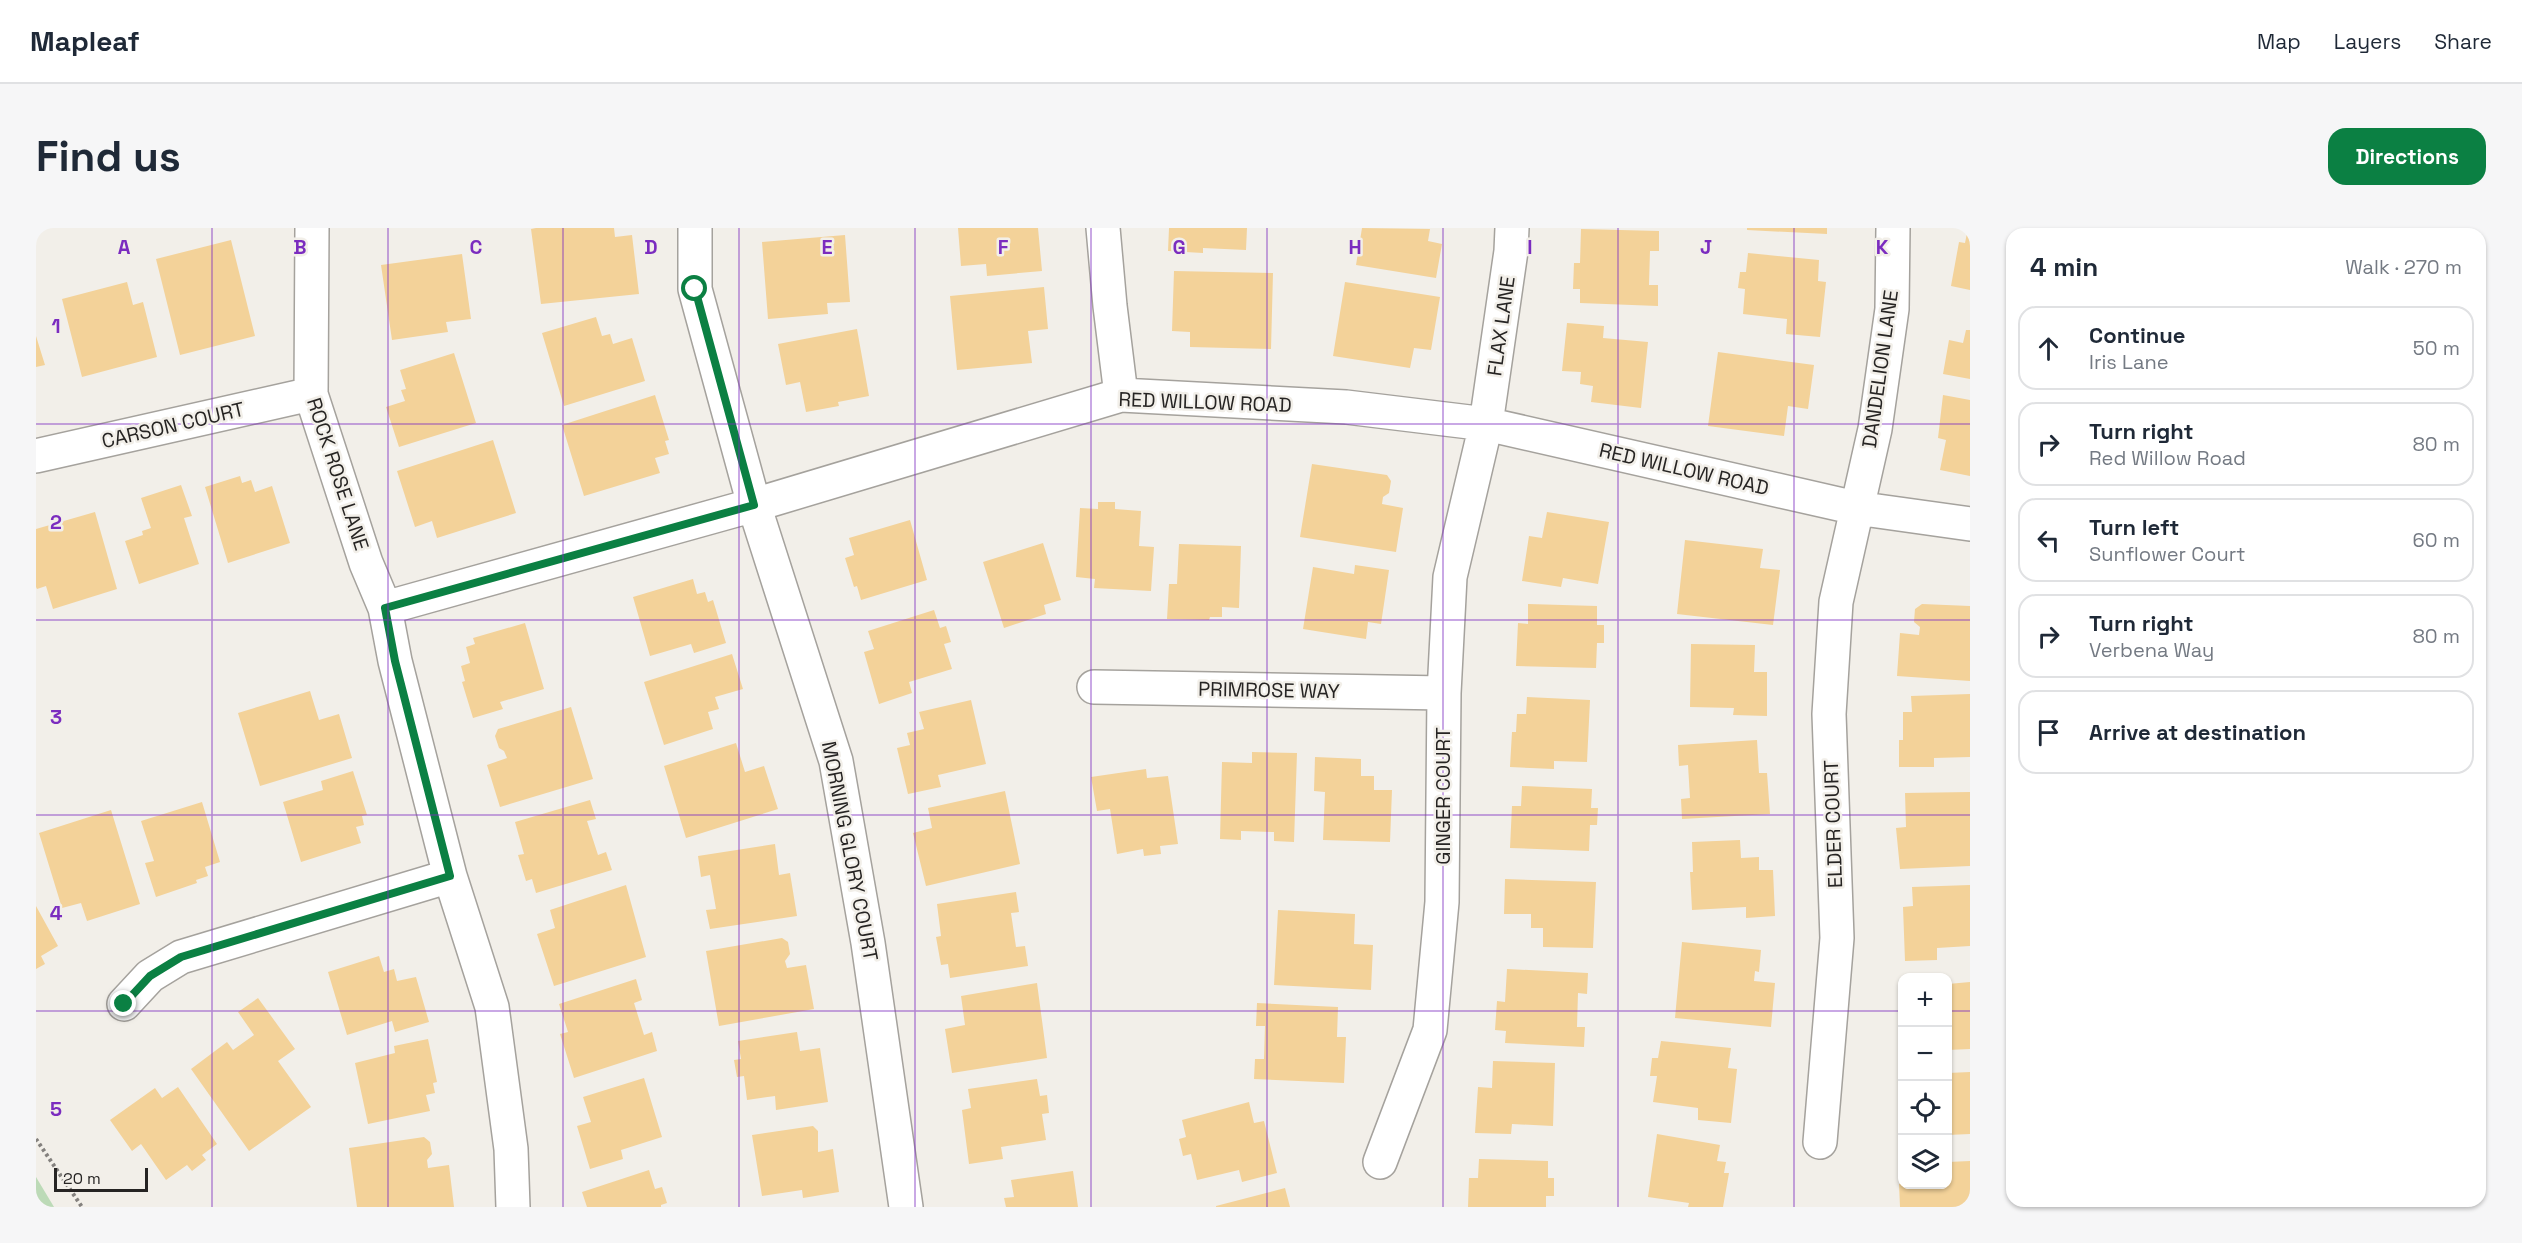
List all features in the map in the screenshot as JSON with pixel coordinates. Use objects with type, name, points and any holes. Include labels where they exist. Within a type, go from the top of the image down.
[{"type":"street","name":"ROCK ROSE LANE","points":[[312,228],[311,394],[366,563],[385,608],[395,661],[450,876],[492,1007],[511,1149],[513,1207]]},
{"type":"street","name":"MORNING GLORY COURT","points":[[695,228],[695,289],[754,505],[836,761],[868,943],[906,1207]]},
{"type":"street","points":[[1103,228],[1121,395]]},
{"type":"street","name":"FLAX LANE","points":[[1486,424],[1511,251],[1512,228]]},
{"type":"street","name":"DANDELION LANE","points":[[1856,508],[1875,429],[1892,309],[1893,228]]},
{"type":"street","name":"CARSON COURT","points":[[36,456],[311,394]]},
{"type":"street","name":"RED WILLOW ROAD","points":[[385,608],[754,505],[1121,395],[1346,407],[1486,424],[1856,508],[1970,524]]},
{"type":"street","name":"GINGER COURT","points":[[1380,1162],[1430,1030],[1442,902],[1444,693],[1450,578],[1486,424]]},
{"type":"street","name":"ELDER COURT","points":[[1820,1142],[1837,938],[1830,703],[1836,602],[1856,508]]},
{"type":"street","name":"PRIMROSE WAY","points":[[1094,687],[1444,693]]},
{"type":"street","points":[[124,1004],[150,976],[181,957],[450,876]]},
{"type":"path","points":[[36,1139],[82,1207]]},
{"type":"green space","points":[[36,1177],[54,1207],[36,1207]]},
{"type":"building","points":[[614,228],[615,237],[632,235],[639,294],[541,304],[531,229]]},
{"type":"building","points":[[958,228],[1038,228],[1042,271],[987,276],[986,264],[961,266]]},
{"type":"building","points":[[1169,228],[1247,228],[1246,250],[1203,248],[1203,253],[1168,251]]},
{"type":"building","points":[[1362,228],[1430,229],[1428,241],[1442,244],[1436,278],[1356,265]]},
{"type":"building","points":[[1747,228],[1827,228],[1827,234],[1747,230]]},
{"type":"building","points":[[1581,229],[1659,231],[1659,251],[1650,251],[1649,285],[1658,285],[1658,306],[1580,303],[1580,289],[1573,289],[1574,263],[1580,263]]},
{"type":"building","points":[[1967,233],[1970,234],[1970,290],[1951,286],[1959,242],[1965,243]]},
{"type":"building","points":[[845,235],[850,302],[827,303],[828,314],[768,319],[762,242]]},
{"type":"building","points":[[231,240],[255,336],[180,355],[156,259]]},
{"type":"building","points":[[1748,253],[1819,260],[1818,281],[1826,282],[1820,337],[1786,334],[1787,319],[1743,314],[1745,289],[1738,288],[1740,272],[1746,272]]},
{"type":"building","points":[[462,254],[471,319],[446,322],[448,332],[392,340],[381,265]]},
{"type":"building","points":[[1174,271],[1273,273],[1271,349],[1190,347],[1190,332],[1172,331]]},
{"type":"building","points":[[127,282],[133,305],[143,302],[157,357],[82,377],[62,299]]},
{"type":"building","points":[[1345,282],[1440,297],[1431,350],[1414,348],[1410,368],[1333,356]]},
{"type":"building","points":[[1044,287],[1048,329],[1028,331],[1032,363],[957,370],[950,296]]},
{"type":"building","points":[[596,317],[602,336],[610,334],[613,344],[632,338],[645,381],[564,406],[542,333]]},
{"type":"building","points":[[1567,323],[1604,326],[1603,338],[1648,342],[1641,408],[1591,402],[1593,386],[1580,384],[1581,372],[1562,371]]},
{"type":"building","points":[[857,329],[869,396],[838,402],[839,406],[806,412],[800,382],[786,385],[778,344]]},
{"type":"building","points":[[1966,330],[1970,330],[1970,379],[1943,374],[1949,340],[1963,343]]},
{"type":"building","points":[[36,336],[45,365],[36,367]]},
{"type":"building","points":[[1718,352],[1814,365],[1808,409],[1788,406],[1784,436],[1708,426]]},
{"type":"building","points":[[454,353],[476,423],[399,447],[386,407],[405,401],[401,390],[406,389],[400,370]]},
{"type":"building","points":[[655,395],[669,440],[665,441],[669,454],[655,458],[660,473],[584,496],[562,425]]},
{"type":"building","points":[[1943,395],[1970,400],[1970,476],[1940,470],[1946,440],[1938,438]]},
{"type":"building","points":[[493,440],[516,513],[437,538],[432,521],[415,527],[397,471]]},
{"type":"building","points":[[1312,464],[1387,475],[1391,481],[1389,493],[1383,497],[1382,504],[1403,508],[1396,552],[1300,537]]},
{"type":"building","points":[[240,476],[242,483],[251,480],[255,492],[272,486],[290,543],[228,563],[205,487]]},
{"type":"building","points":[[181,485],[192,516],[184,518],[199,564],[139,584],[125,541],[143,535],[142,531],[151,528],[141,498]]},
{"type":"building","points":[[1098,502],[1115,502],[1115,509],[1141,511],[1139,546],[1154,547],[1151,591],[1094,588],[1095,579],[1076,577],[1080,508],[1098,509]]},
{"type":"building","points":[[95,512],[117,589],[53,609],[46,586],[37,589],[36,587],[36,529]]},
{"type":"building","points":[[1547,512],[1609,522],[1598,584],[1563,578],[1561,587],[1522,581],[1529,536],[1542,538]]},
{"type":"building","points":[[910,520],[927,580],[861,600],[857,586],[854,587],[845,558],[854,555],[849,538]]},
{"type":"building","points":[[1685,540],[1763,549],[1760,568],[1780,570],[1773,625],[1677,614]]},
{"type":"building","points":[[1043,543],[1061,600],[1044,605],[1046,614],[1004,628],[983,562]]},
{"type":"building","points":[[1179,544],[1241,546],[1239,608],[1222,607],[1222,617],[1210,617],[1209,620],[1167,619],[1169,584],[1177,584]]},
{"type":"building","points":[[1355,565],[1389,570],[1381,624],[1368,622],[1366,639],[1303,629],[1313,567],[1354,574]]},
{"type":"building","points":[[693,579],[697,594],[705,592],[708,602],[713,600],[726,643],[694,653],[691,644],[650,656],[633,597]]},
{"type":"building","points":[[1528,604],[1597,606],[1597,625],[1604,625],[1604,643],[1597,643],[1596,668],[1516,666],[1518,623],[1528,624]]},
{"type":"building","points":[[1922,604],[1970,606],[1970,681],[1897,676],[1900,633],[1919,635],[1920,627],[1914,622],[1915,609]]},
{"type":"building","points":[[934,610],[940,628],[946,626],[951,642],[944,644],[952,669],[909,682],[912,693],[879,704],[864,652],[874,649],[868,631]]},
{"type":"building","points":[[525,623],[544,689],[500,702],[503,709],[473,718],[462,682],[465,681],[461,666],[470,663],[466,647],[475,644],[473,638]]},
{"type":"building","points":[[1691,644],[1755,645],[1754,672],[1767,672],[1767,716],[1733,715],[1734,708],[1690,707]]},
{"type":"building","points":[[732,654],[743,689],[715,697],[719,709],[708,712],[713,729],[664,745],[644,682]]},
{"type":"building","points":[[310,691],[319,720],[339,714],[352,758],[260,786],[238,713]]},
{"type":"building","points":[[1970,694],[1970,757],[1934,758],[1934,767],[1899,767],[1899,740],[1903,740],[1903,712],[1912,712],[1911,696]]},
{"type":"building","points":[[1527,697],[1590,700],[1587,762],[1554,761],[1554,769],[1510,767],[1512,732],[1516,732],[1517,714],[1526,714]]},
{"type":"building","points":[[971,700],[986,764],[938,775],[941,787],[908,794],[897,748],[910,745],[907,733],[924,729],[919,712]]},
{"type":"building","points":[[571,707],[593,779],[500,807],[487,765],[507,758],[504,751],[499,748],[495,736],[498,729]]},
{"type":"building","points":[[1757,740],[1759,773],[1767,773],[1770,814],[1682,819],[1681,799],[1690,798],[1688,765],[1679,766],[1678,745]]},
{"type":"building","points":[[736,743],[745,772],[764,766],[778,809],[686,838],[664,766]]},
{"type":"building","points":[[1252,752],[1297,753],[1294,842],[1274,841],[1274,832],[1241,831],[1241,840],[1220,839],[1222,762],[1252,763]]},
{"type":"building","points":[[1315,757],[1361,759],[1361,776],[1374,776],[1374,790],[1392,790],[1390,842],[1323,840],[1325,792],[1314,791]]},
{"type":"building","points":[[1146,769],[1147,778],[1168,776],[1178,844],[1160,846],[1161,854],[1144,856],[1143,849],[1117,854],[1110,809],[1097,811],[1091,777]]},
{"type":"building","points":[[353,771],[367,815],[362,816],[364,825],[356,827],[361,843],[301,862],[283,802],[323,790],[321,781]]},
{"type":"building","points":[[1522,786],[1592,789],[1591,808],[1598,808],[1597,825],[1590,825],[1589,851],[1510,848],[1512,806],[1521,806]]},
{"type":"building","points":[[1005,791],[1020,864],[926,886],[913,833],[932,828],[928,808]]},
{"type":"building","points":[[1970,792],[1970,866],[1900,869],[1896,828],[1906,827],[1905,793]]},
{"type":"building","points":[[590,800],[596,819],[587,821],[598,855],[606,852],[612,870],[536,893],[532,879],[526,881],[518,855],[524,854],[515,822]]},
{"type":"building","points":[[202,802],[220,862],[205,867],[208,876],[196,880],[197,883],[156,897],[145,863],[154,861],[141,821]]},
{"type":"building","points":[[111,810],[140,904],[87,921],[81,903],[62,908],[39,833]]},
{"type":"building","points":[[1740,840],[1741,858],[1759,857],[1759,870],[1773,870],[1775,916],[1746,918],[1746,907],[1692,910],[1690,872],[1693,872],[1692,842]]},
{"type":"building","points":[[775,844],[779,875],[790,873],[797,916],[710,929],[706,910],[716,909],[710,875],[701,877],[698,856]]},
{"type":"building","points":[[1505,879],[1596,882],[1593,948],[1543,947],[1543,928],[1531,928],[1531,914],[1504,914]]},
{"type":"building","points":[[626,885],[646,957],[554,986],[537,934],[555,928],[550,910]]},
{"type":"building","points":[[1970,885],[1970,946],[1937,948],[1937,960],[1905,961],[1903,907],[1913,906],[1912,887]]},
{"type":"building","points":[[1016,892],[1019,912],[1011,913],[1016,947],[1025,946],[1028,966],[950,978],[948,964],[941,965],[936,937],[941,936],[937,904]]},
{"type":"building","points":[[36,906],[58,946],[41,956],[45,964],[36,969]]},
{"type":"building","points":[[1278,910],[1355,914],[1354,944],[1373,945],[1371,990],[1274,985]]},
{"type":"building","points":[[782,938],[788,942],[790,954],[785,961],[787,968],[806,965],[814,1009],[719,1026],[706,951]]},
{"type":"building","points":[[1682,942],[1761,950],[1759,972],[1755,971],[1754,981],[1775,983],[1771,1027],[1675,1018]]},
{"type":"building","points":[[379,956],[384,972],[394,969],[397,981],[416,977],[429,1022],[395,1032],[392,1021],[347,1035],[328,972]]},
{"type":"building","points":[[1507,969],[1588,973],[1587,994],[1578,993],[1577,1027],[1585,1027],[1584,1047],[1505,1043],[1506,1031],[1495,1030],[1497,1001],[1505,1002]]},
{"type":"building","points":[[636,979],[642,1000],[634,1003],[644,1035],[652,1032],[657,1051],[574,1078],[560,1034],[568,1032],[559,1004]]},
{"type":"building","points":[[1970,982],[1970,1049],[1952,1050],[1952,984]]},
{"type":"building","points":[[1037,983],[1047,1058],[952,1073],[945,1029],[965,1025],[961,996]]},
{"type":"building","points":[[258,998],[295,1049],[278,1061],[311,1107],[249,1151],[191,1069],[227,1042],[233,1050],[254,1035],[238,1012]]},
{"type":"building","points":[[1257,1003],[1338,1007],[1337,1037],[1346,1037],[1344,1083],[1254,1079],[1255,1059],[1264,1059],[1265,1026],[1256,1026]]},
{"type":"building","points":[[797,1032],[800,1051],[820,1048],[828,1102],[776,1110],[775,1096],[747,1100],[744,1076],[737,1077],[734,1060],[741,1059],[738,1041]]},
{"type":"building","points":[[428,1039],[437,1082],[433,1083],[435,1093],[426,1095],[430,1111],[368,1124],[355,1063],[395,1053],[394,1046]]},
{"type":"building","points":[[1661,1041],[1731,1048],[1728,1068],[1737,1069],[1731,1123],[1698,1120],[1698,1108],[1653,1102],[1657,1076],[1650,1076],[1652,1058],[1658,1058]]},
{"type":"building","points":[[1493,1061],[1555,1063],[1553,1126],[1512,1124],[1511,1134],[1475,1133],[1478,1087],[1492,1088]]},
{"type":"building","points":[[1970,1072],[1970,1134],[1952,1135],[1952,1073]]},
{"type":"building","points":[[644,1078],[662,1137],[621,1150],[623,1159],[590,1169],[577,1126],[591,1122],[583,1097]]},
{"type":"building","points":[[1037,1079],[1040,1096],[1047,1095],[1049,1113],[1042,1114],[1046,1140],[1001,1147],[1003,1159],[969,1164],[962,1110],[971,1108],[968,1089]]},
{"type":"building","points":[[178,1087],[217,1144],[202,1155],[206,1160],[192,1171],[187,1165],[166,1180],[141,1144],[132,1151],[110,1120],[155,1088],[162,1098]]},
{"type":"building","points":[[1249,1102],[1254,1123],[1264,1121],[1277,1173],[1242,1182],[1239,1170],[1197,1180],[1191,1154],[1183,1156],[1179,1139],[1186,1137],[1182,1120]]},
{"type":"building","points":[[813,1126],[818,1131],[818,1152],[833,1149],[839,1192],[803,1198],[802,1190],[762,1196],[752,1135]]},
{"type":"building","points":[[1657,1134],[1720,1145],[1717,1161],[1726,1162],[1724,1173],[1729,1173],[1723,1207],[1688,1207],[1689,1203],[1648,1197]]},
{"type":"building","points":[[424,1137],[430,1142],[432,1154],[427,1160],[428,1168],[449,1165],[454,1207],[357,1207],[349,1148]]},
{"type":"building","points":[[1479,1159],[1548,1161],[1548,1178],[1554,1178],[1554,1196],[1546,1196],[1546,1207],[1468,1207],[1469,1178],[1478,1178]]},
{"type":"building","points":[[1970,1161],[1970,1207],[1900,1207],[1899,1189],[1952,1189],[1952,1162]]},
{"type":"building","points":[[649,1170],[655,1189],[662,1187],[667,1203],[661,1207],[587,1207],[582,1192]]},
{"type":"building","points":[[1073,1171],[1078,1207],[1006,1207],[1004,1198],[1014,1197],[1011,1180]]},
{"type":"building","points":[[1285,1188],[1290,1207],[1216,1207],[1216,1206]]},
{"type":"route","points":[[124,1004],[150,976],[181,957],[450,876],[395,661],[385,608],[754,505],[695,289]]}]
